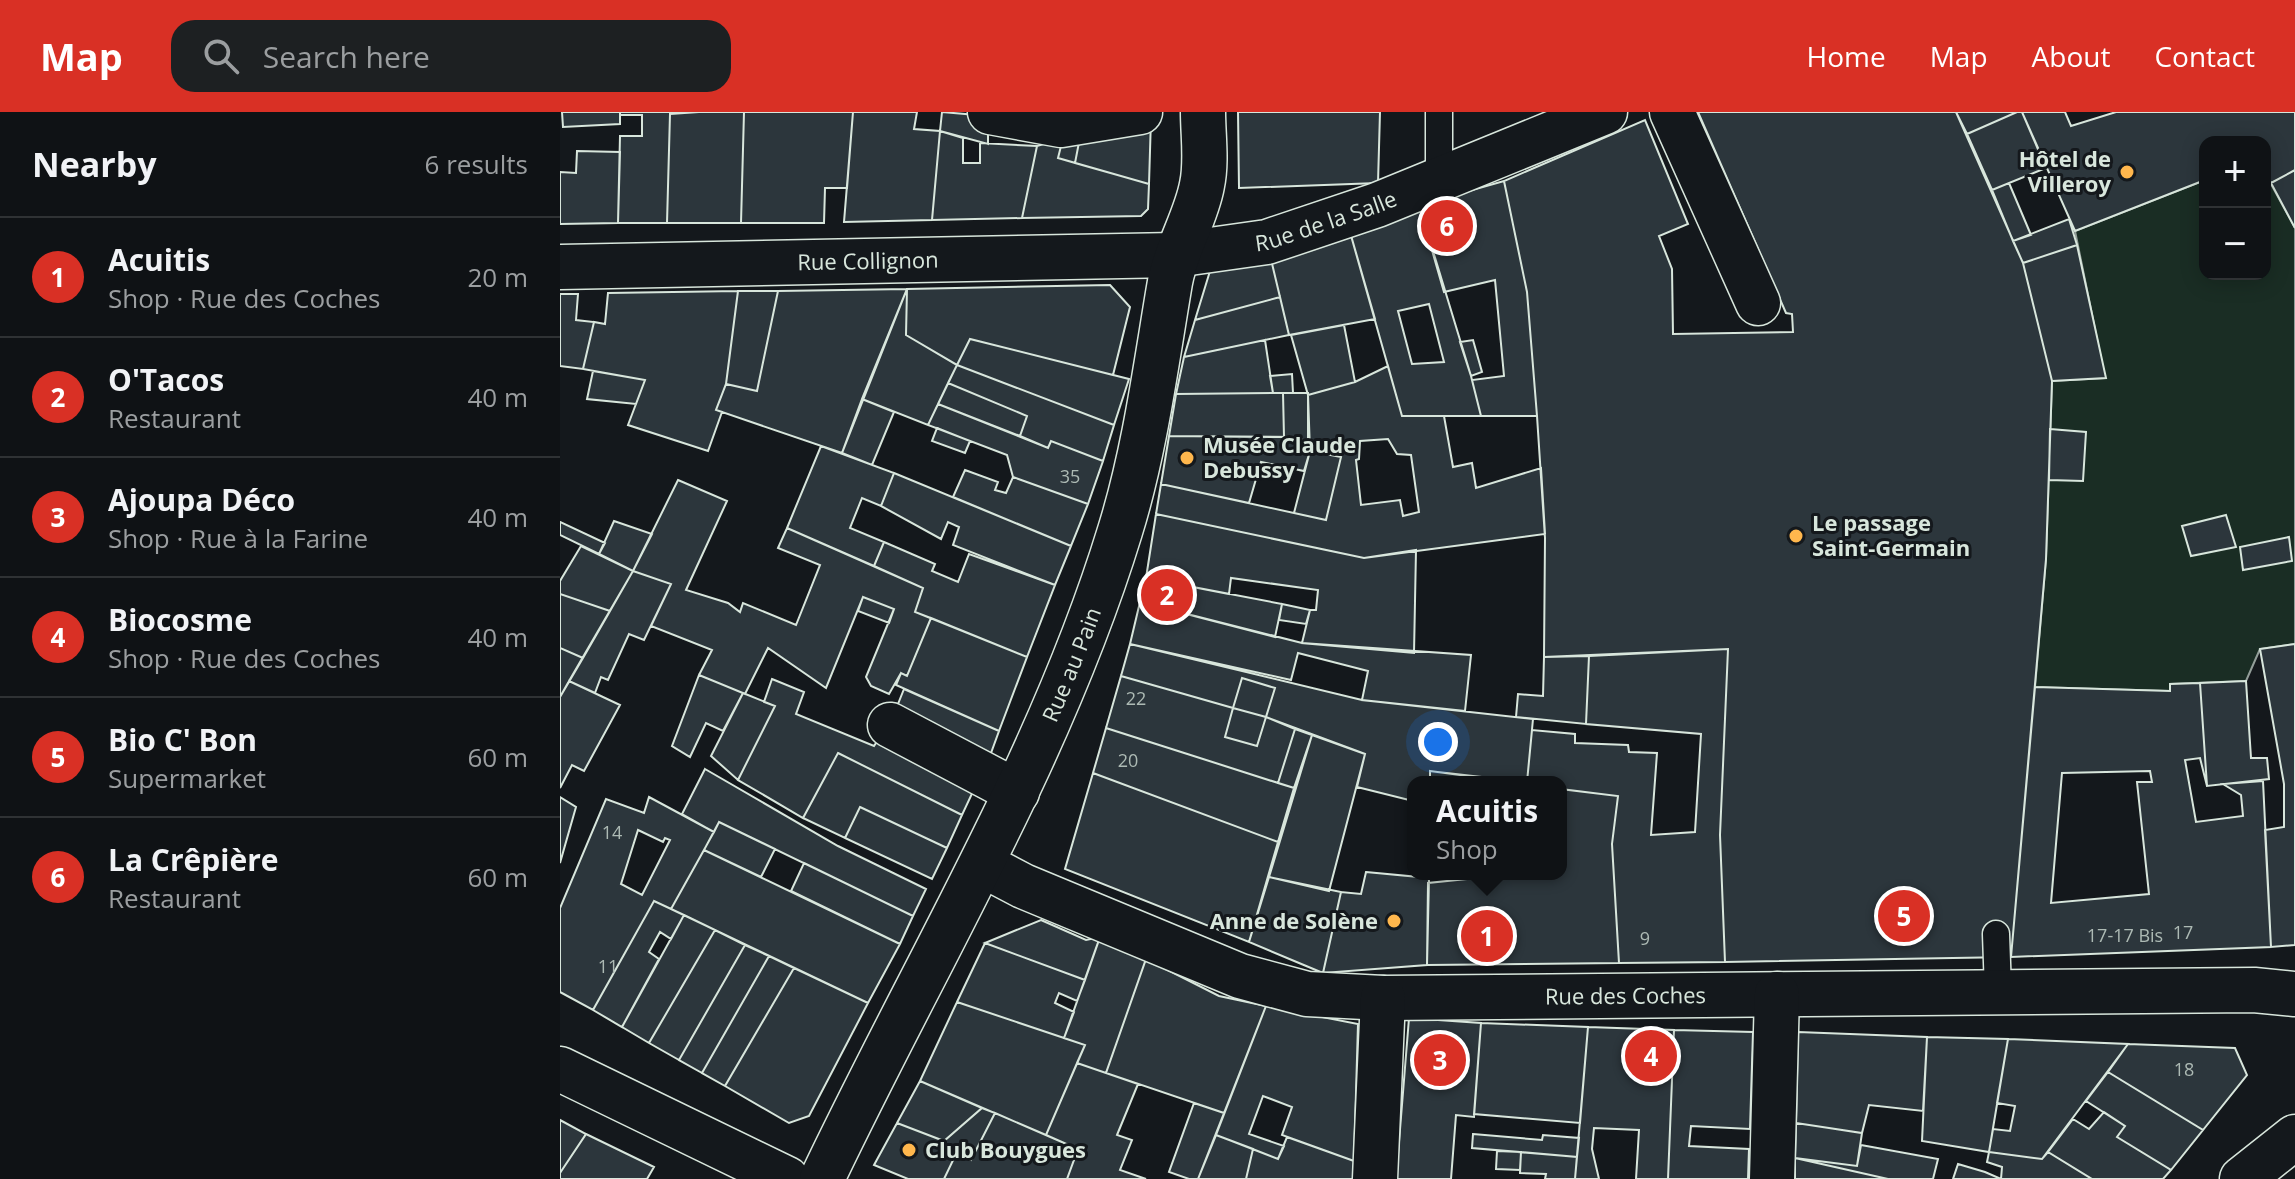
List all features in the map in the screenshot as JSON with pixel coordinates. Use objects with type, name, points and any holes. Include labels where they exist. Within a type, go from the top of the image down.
[{"type":"street","points":[[990,112],[1061,125],[1140,112]]},
{"type":"street","name":"Rue au Pain","points":[[822,1179],[983,865],[1065,686],[1120,530],[1151,394],[1175,255],[1202,185],[1203,112]]},
{"type":"street","name":"Rue de la Salle","points":[[1175,255],[1267,242],[1439,180],[1605,112]]},
{"type":"street","points":[[1672,112],[1758,303]]},
{"type":"street","name":"Rue Collignon","points":[[560,267],[1175,255]]},
{"type":"street","points":[[890,725],[1017,792]]},
{"type":"street","name":"Rue des Coches","points":[[983,865],[1023,886],[1240,976],[1307,994],[1383,998],[1998,991],[2254,990],[2295,994]]},
{"type":"street","points":[[1772,1179],[1777,994]]},
{"type":"street","points":[[1375,1179],[1383,998]]},
{"type":"street","points":[[560,1069],[787,1179]]},
{"type":"street","points":[[2242,1179],[2295,1137]]},
{"type":"lane","points":[[1439,112],[1439,180]]},
{"type":"lane","points":[[1996,934],[1998,991]]},
{"type":"green space","points":[[2199,182],[2199,280],[2271,280],[2271,184],[2295,228],[2295,644],[2260,649],[2246,681],[2170,684],[2170,691],[2035,687],[2046,559],[2052,381],[2105,378],[2075,231]]},
{"type":"building","points":[[562,112],[620,112],[620,124],[563,127]]},
{"type":"building","points":[[620,112],[699,112],[670,114],[667,223],[618,223],[620,136],[642,136],[642,115],[620,115]]},
{"type":"building","points":[[744,112],[741,223],[667,223],[670,114]]},
{"type":"building","points":[[744,112],[853,112],[847,188],[825,188],[824,223],[741,223]]},
{"type":"building","points":[[853,112],[917,112],[914,129],[940,131],[932,220],[844,222]]},
{"type":"building","points":[[942,112],[988,116],[988,144],[940,131]]},
{"type":"building","points":[[1238,112],[1380,112],[1378,183],[1239,188]]},
{"type":"building","name":"Le passage Saint-Germain","points":[[1698,112],[1956,112],[2023,263],[2052,381],[2046,559],[2011,957],[1725,962],[1720,835],[1728,649],[1544,657],[1545,538],[1527,292],[1504,181],[1645,120],[1688,224],[1659,236],[1672,269],[1673,334],[1793,332],[1792,314],[1786,313]]},
{"type":"building","points":[[1956,112],[2017,112],[1967,134]]},
{"type":"building","points":[[2022,112],[2046,168],[1992,190],[1967,134]]},
{"type":"building","name":"Hôtel de Villeroy","points":[[2022,112],[2065,112],[2071,126],[2116,112],[2295,112],[2295,170],[2271,183],[2271,136],[2199,136],[2199,182],[2075,231]]},
{"type":"building","points":[[1151,118],[1149,184],[1075,163],[1081,132]]},
{"type":"building","points":[[940,131],[963,138],[963,163],[980,163],[980,143],[1037,146],[1022,218],[932,220]]},
{"type":"building","points":[[1081,132],[1075,163],[1058,158],[1063,138]]},
{"type":"building","points":[[1063,138],[1058,158],[1149,184],[1148,209],[1141,216],[1022,218],[1037,146]]},
{"type":"building","points":[[577,151],[620,152],[618,223],[560,224],[560,172],[576,173]]},
{"type":"building","points":[[2295,170],[2295,228],[2271,183]]},
{"type":"building","points":[[1504,181],[1527,292],[1537,416],[1481,416],[1472,380],[1504,376],[1495,280],[1444,292],[1419,205]]},
{"type":"building","points":[[2009,183],[2031,235],[2013,241],[1992,190]]},
{"type":"building","points":[[1419,205],[1481,416],[1402,416],[1348,225]],"holes":[[[1429,304],[1444,362],[1412,364],[1398,311]]]},
{"type":"building","points":[[2069,219],[2077,245],[2023,263],[2013,241]]},
{"type":"building","points":[[1348,225],[1375,319],[1289,335],[1269,251]]},
{"type":"building","points":[[2077,245],[2106,378],[2052,381],[2023,263]]},
{"type":"building","points":[[1269,251],[1280,297],[1195,320],[1210,271]]},
{"type":"building","points":[[1110,285],[1130,307],[1113,375],[970,339],[957,365],[906,335],[907,289]]},
{"type":"building","points":[[907,289],[906,335],[957,365],[928,425],[862,399]]},
{"type":"building","points":[[907,289],[842,453],[716,410],[726,384],[757,391],[778,291]]},
{"type":"building","points":[[738,291],[726,384],[716,410],[722,412],[708,451],[628,425],[645,380],[583,369],[594,322],[605,324],[608,293]]},
{"type":"building","points":[[738,291],[778,291],[757,391],[726,384]]},
{"type":"building","points":[[560,294],[578,294],[576,320],[594,322],[583,369],[560,366]]},
{"type":"building","points":[[1280,297],[1289,335],[1184,357],[1195,320]]},
{"type":"building","points":[[1344,325],[1355,382],[1308,395],[1291,335]]},
{"type":"building","points":[[970,339],[1129,379],[1114,425],[957,365]]},
{"type":"building","points":[[1265,340],[1273,393],[1176,394],[1184,357]]},
{"type":"building","points":[[1473,340],[1482,372],[1471,376],[1460,342]]},
{"type":"building","points":[[957,365],[1114,425],[1103,461],[1051,441],[1048,448],[1020,436],[1027,416],[948,383]]},
{"type":"building","points":[[1388,366],[1402,416],[1444,416],[1453,467],[1472,463],[1476,488],[1541,468],[1545,534],[1364,558],[1156,514],[1161,484],[1326,520],[1341,457],[1310,451],[1308,395],[1355,382]],"holes":[[[1388,439],[1397,454],[1411,455],[1419,512],[1403,516],[1400,500],[1361,505],[1356,460],[1359,459],[1360,441]]]},
{"type":"building","points":[[593,371],[645,380],[636,404],[587,399]]},
{"type":"building","points":[[1292,374],[1293,393],[1273,393],[1270,376]]},
{"type":"building","points":[[948,383],[1027,416],[1020,436],[938,404]]},
{"type":"building","points":[[1283,393],[1284,437],[1169,436],[1176,394]]},
{"type":"building","points":[[1283,393],[1308,393],[1308,443],[1298,437],[1284,437]]},
{"type":"building","points":[[862,399],[894,412],[872,465],[842,453]]},
{"type":"building","points":[[938,404],[1048,448],[1051,441],[1103,461],[1088,504],[1013,477],[1007,455],[928,425]]},
{"type":"building","points":[[937,428],[970,441],[965,453],[932,441]]},
{"type":"building","points":[[2050,429],[2086,432],[2083,481],[2049,480]]},
{"type":"building","points":[[1169,436],[1298,437],[1308,443],[1310,451],[1304,471],[1261,462],[1249,503],[1161,484]]},
{"type":"building","points":[[821,446],[894,473],[881,506],[862,498],[850,528],[884,542],[874,566],[787,528]]},
{"type":"building","points":[[1310,451],[1341,457],[1326,520],[1294,513]]},
{"type":"building","points":[[965,470],[998,482],[995,490],[1006,493],[1013,477],[1088,504],[1071,546],[953,497]]},
{"type":"building","points":[[894,473],[1071,546],[1055,585],[953,545],[959,527],[948,522],[941,539],[881,506]]},
{"type":"building","points":[[678,480],[727,501],[686,590],[728,603],[740,612],[743,603],[796,625],[820,565],[778,548],[787,528],[923,588],[915,612],[931,618],[907,676],[901,673],[889,694],[871,686],[866,677],[894,609],[863,597],[826,688],[768,648],[745,694],[699,675],[712,650],[651,626],[671,584],[633,571]]},
{"type":"building","points":[[1156,514],[1364,558],[1416,550],[1414,653],[1302,643],[1310,610],[1316,610],[1318,590],[1231,578],[1229,594],[1146,578]]},
{"type":"building","points":[[2226,515],[2236,547],[2191,556],[2182,526]]},
{"type":"building","points":[[614,521],[652,534],[633,571],[599,554]]},
{"type":"building","points":[[560,522],[605,543],[599,554],[560,535]]},
{"type":"building","points":[[2289,537],[2292,561],[2243,570],[2240,547]]},
{"type":"building","points":[[884,542],[935,564],[932,571],[958,582],[969,554],[1055,585],[1027,657],[915,612],[923,588],[874,566]]},
{"type":"building","points":[[581,546],[633,571],[610,611],[560,594],[560,581]]},
{"type":"building","points":[[633,571],[671,584],[644,640],[629,634],[608,680],[601,677],[595,693],[569,681]]},
{"type":"building","points":[[1146,578],[1282,604],[1275,637],[1140,602]]},
{"type":"building","points":[[560,594],[610,611],[583,658],[560,648]]},
{"type":"building","points":[[863,597],[894,609],[889,623],[858,611]]},
{"type":"building","points":[[1140,602],[1302,643],[1471,655],[1465,711],[1362,700],[1368,671],[1298,653],[1291,680],[1130,644]]},
{"type":"building","points":[[1282,604],[1310,610],[1306,624],[1279,620]]},
{"type":"building","points":[[931,618],[1027,657],[999,731],[896,685],[901,673],[907,676]]},
{"type":"building","points":[[1130,644],[1362,700],[1533,719],[1528,776],[1474,776],[1430,771],[1430,776],[1407,776],[1407,800],[1357,787],[1365,754],[1266,717],[1275,688],[1242,678],[1233,708],[1121,676]]},
{"type":"building","points":[[2295,644],[2295,945],[2271,947],[2265,830],[2284,827],[2284,784],[2260,649]]},
{"type":"building","points":[[560,648],[583,658],[560,697]]},
{"type":"building","points":[[1728,649],[1720,835],[1725,962],[1619,963],[1612,844],[1618,796],[1567,790],[1567,776],[1528,776],[1532,730],[1575,734],[1575,743],[1628,745],[1629,752],[1657,753],[1651,835],[1695,832],[1701,734],[1586,724],[1589,656]]},
{"type":"building","points":[[1589,656],[1586,724],[1516,717],[1518,694],[1543,696],[1544,657]]},
{"type":"building","points":[[699,675],[743,693],[723,731],[706,723],[690,757],[672,746]]},
{"type":"building","points":[[1121,676],[1233,708],[1225,737],[1257,746],[1266,717],[1295,729],[1278,783],[1106,728]]},
{"type":"building","points":[[1242,678],[1275,688],[1266,717],[1233,708]]},
{"type":"building","points":[[772,679],[804,692],[796,714],[874,746],[882,734],[977,783],[962,815],[838,753],[803,818],[738,780],[775,706],[764,702]]},
{"type":"building","points":[[569,681],[620,705],[584,771],[572,765],[560,788],[560,697]]},
{"type":"building","points":[[2246,681],[2251,758],[2267,758],[2269,779],[2207,786],[2200,683]]},
{"type":"building","points":[[2200,683],[2207,786],[2200,758],[2185,760],[2196,822],[2243,816],[2241,795],[2223,784],[2263,781],[2271,947],[2011,957],[2035,687],[2170,691],[2170,684]],"holes":[[[2150,771],[2152,782],[2137,782],[2149,894],[2051,903],[2062,773]]]},
{"type":"building","points":[[904,689],[999,731],[987,764],[894,714]]},
{"type":"building","points":[[743,693],[775,706],[738,780],[711,756]]},
{"type":"building","points":[[1233,708],[1266,717],[1257,746],[1225,737]]},
{"type":"building","points":[[1106,728],[1294,788],[1278,842],[1093,773]]},
{"type":"building","points":[[1295,729],[1312,735],[1294,788],[1278,783]]},
{"type":"building","points":[[1312,735],[1365,754],[1329,891],[1269,877]]},
{"type":"building","points":[[838,753],[962,815],[947,848],[860,807],[845,838],[803,818]]},
{"type":"building","points":[[705,769],[838,846],[926,889],[913,916],[719,822],[714,832],[682,814]]},
{"type":"building","points":[[1430,771],[1468,776],[1430,776]]},
{"type":"building","points":[[1093,773],[1278,842],[1249,942],[1065,869]]},
{"type":"building","points":[[1567,790],[1618,796],[1612,844],[1619,963],[1427,965],[1428,883],[1567,880]]},
{"type":"building","points":[[560,797],[576,807],[560,863]]},
{"type":"building","points":[[649,797],[714,832],[671,909],[654,901],[593,1010],[560,992],[560,908],[606,799],[644,813]],"holes":[[[638,830],[663,842],[665,838],[670,840],[642,895],[621,884]]]},
{"type":"building","points":[[860,807],[947,848],[932,879],[845,838]]},
{"type":"building","points":[[719,822],[775,849],[761,877],[704,850]]},
{"type":"building","points":[[704,850],[900,944],[868,1003],[671,909]]},
{"type":"building","points":[[804,863],[913,916],[900,944],[791,891]]},
{"type":"building","points":[[1366,872],[1407,876],[1407,880],[1429,880],[1427,965],[1323,973],[1341,892],[1361,894]]},
{"type":"building","points":[[1269,877],[1341,892],[1323,973],[1249,942]]},
{"type":"building","points":[[654,901],[684,915],[671,939],[660,932],[649,952],[659,959],[622,1027],[593,1010]]},
{"type":"building","points":[[684,915],[715,930],[649,1043],[622,1027]]},
{"type":"building","points":[[1041,920],[1086,940],[1100,937],[1085,980],[985,943]]},
{"type":"building","points":[[715,930],[745,945],[679,1060],[649,1043]]},
{"type":"building","points":[[1100,937],[1146,959],[1106,1073],[1077,1063],[1085,1045],[1064,1038]]},
{"type":"building","points":[[985,943],[1085,980],[1077,1001],[1059,993],[1055,1003],[1074,1012],[1064,1038],[957,1002]]},
{"type":"building","points":[[745,945],[769,956],[702,1073],[679,1060]]},
{"type":"building","points":[[769,956],[794,968],[725,1086],[702,1073]]},
{"type":"building","points":[[1146,959],[1219,996],[1266,1006],[1224,1113],[1106,1073]]},
{"type":"building","points":[[794,968],[868,1003],[809,1116],[789,1123],[725,1086]]},
{"type":"building","points":[[957,1002],[1085,1045],[1046,1135],[920,1081]]},
{"type":"building","points":[[1266,1006],[1358,1024],[1354,1161],[1282,1135],[1292,1107],[1263,1096],[1249,1134],[1284,1146],[1278,1159],[1216,1135]]},
{"type":"building","points":[[1409,1018],[1481,1023],[1474,1117],[1456,1115],[1451,1179],[1396,1179]]},
{"type":"building","points":[[1481,1023],[1588,1027],[1580,1123],[1474,1114]]},
{"type":"building","points":[[1588,1027],[1674,1030],[1668,1179],[1636,1179],[1639,1130],[1594,1128],[1592,1149],[1599,1179],[1575,1179]]},
{"type":"building","points":[[1674,1030],[1753,1032],[1750,1129],[1691,1126],[1689,1146],[1749,1149],[1748,1179],[1668,1179]]},
{"type":"building","points":[[1798,1032],[1927,1037],[1923,1111],[1869,1105],[1862,1133],[1796,1123]]},
{"type":"building","points":[[1927,1037],[2008,1039],[1989,1152],[1922,1141]]},
{"type":"building","points":[[2008,1039],[2128,1044],[2042,1159],[1989,1152],[1993,1129],[2010,1131],[2015,1106],[1997,1103]]},
{"type":"building","points":[[2128,1044],[2235,1048],[2247,1075],[2203,1130],[2108,1072]]},
{"type":"building","points":[[1077,1063],[1138,1084],[1117,1135],[1132,1140],[1120,1170],[1146,1179],[1067,1179],[1078,1149],[1046,1135]]},
{"type":"building","points":[[2108,1072],[2203,1130],[2171,1170],[2117,1137],[2125,1126],[2086,1101]]},
{"type":"building","points":[[920,1081],[982,1108],[944,1141],[897,1123]]},
{"type":"building","points":[[1194,1103],[1224,1113],[1198,1179],[1189,1179],[1169,1172]]},
{"type":"building","points":[[982,1108],[995,1113],[971,1160],[956,1154],[944,1179],[908,1179],[874,1165],[897,1123],[944,1141]]},
{"type":"building","points":[[2104,1112],[2125,1126],[2117,1137],[2171,1170],[2163,1179],[2092,1179],[2048,1152],[2073,1119],[2089,1129]]},
{"type":"building","points":[[995,1113],[1078,1149],[1067,1179],[944,1179],[956,1154],[971,1160]]},
{"type":"building","points":[[560,1120],[586,1134],[560,1173]]},
{"type":"building","points":[[1796,1123],[1862,1133],[1857,1166],[1795,1158]]},
{"type":"building","points":[[586,1134],[654,1167],[647,1179],[560,1179],[560,1173]]},
{"type":"building","points":[[1473,1134],[1542,1140],[1543,1135],[1579,1138],[1577,1157],[1472,1148]]},
{"type":"building","points":[[1216,1135],[1253,1149],[1246,1179],[1198,1179]]},
{"type":"building","points":[[1287,1137],[1354,1161],[1353,1179],[1246,1179],[1253,1149],[1278,1159]]},
{"type":"building","points":[[1861,1145],[1938,1159],[1933,1179],[1888,1179],[1795,1158],[1857,1166]]},
{"type":"building","points":[[1497,1151],[1521,1152],[1520,1170],[1496,1169]]},
{"type":"building","points":[[1521,1152],[1577,1157],[1575,1179],[1545,1179],[1546,1174],[1520,1173]]},
{"type":"building","points":[[1989,1152],[2042,1159],[2048,1152],[2092,1179],[2001,1179],[2002,1167],[1987,1162]]},
{"type":"building","points":[[1795,1158],[1888,1179],[1795,1179]]},
{"type":"building","points":[[1958,1164],[1985,1172],[2001,1179],[1953,1179]]},
{"type":"place","name":"Hôtel de Villeroy","points":[[2127,172]]},
{"type":"place","name":"La Crêpière","points":[[1447,226]]},
{"type":"place","name":"Musée Claude Debussy","points":[[1187,458]]},
{"type":"place","name":"Le passage Saint-Germain","points":[[1796,536]]},
{"type":"place","name":"O'Tacos","points":[[1167,595]]},
{"type":"place","name":"Bio C' Bon","points":[[1904,916]]},
{"type":"place","name":"Anne de Solène","points":[[1394,921]]},
{"type":"place","name":"Acuitis","points":[[1487,936]]},
{"type":"place","name":"Biocosme","points":[[1651,1056]]},
{"type":"place","name":"Ajoupa Déco","points":[[1440,1060]]},
{"type":"place","name":"Club Bouygues","points":[[909,1150]]}]
